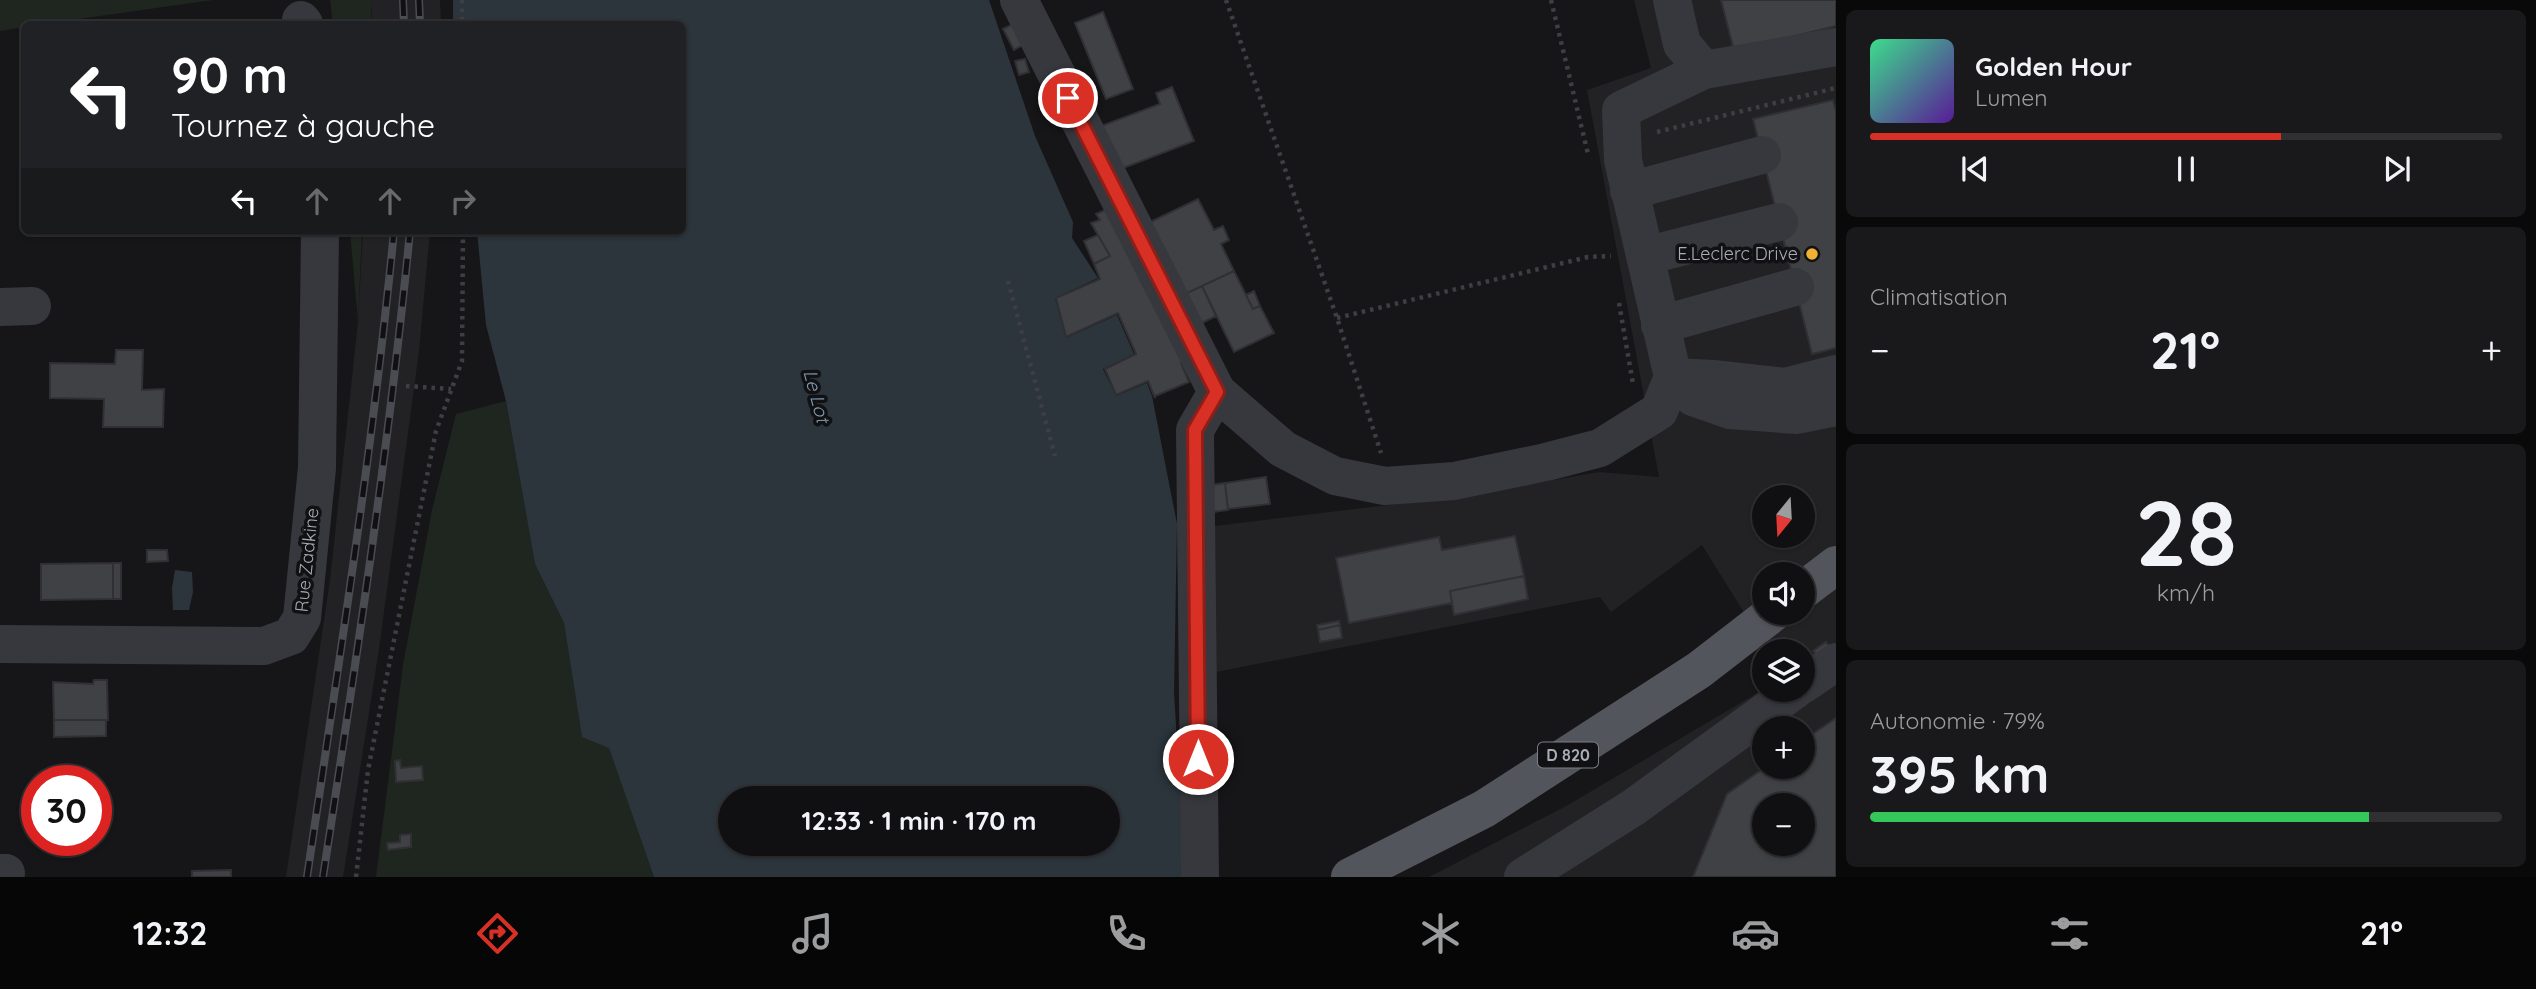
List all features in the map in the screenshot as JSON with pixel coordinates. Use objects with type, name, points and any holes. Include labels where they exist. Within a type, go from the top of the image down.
[{"type":"main road","points":[[1815,581],[1836,565]]},
{"type":"main road","name":"D 820","points":[[1350,877],[1485,809],[1699,670],[1757,625]]},
{"type":"street","points":[[1018,0],[1217,392],[1283,449],[1335,476],[1385,486],[1454,481],[1600,448],[1659,411],[1673,377]]},
{"type":"street","points":[[1672,0],[1682,44],[1704,70]]},
{"type":"street","points":[[1836,47],[1704,70],[1621,110],[1622,160],[1629,191],[1628,256],[1660,325],[1673,377],[1693,397],[1730,410],[1797,415],[1836,407]]},
{"type":"street","points":[[1629,191],[1762,155]]},
{"type":"street","points":[[1628,256],[1779,222]]},
{"type":"street","name":"Rue Zadkine","points":[[0,644],[264,646],[291,636],[302,618],[317,468],[320,235]]},
{"type":"street","points":[[1660,325],[1795,287]]},
{"type":"street","points":[[1673,377],[1784,387],[1836,374]]},
{"type":"street","points":[[1200,877],[1195,430],[1217,392]]},
{"type":"street","points":[[1815,676],[1836,662]]},
{"type":"street","points":[[1523,877],[1634,807],[1779,702]]},
{"type":"path","points":[[462,0],[462,21]]},
{"type":"path","points":[[1226,0],[1383,458]]},
{"type":"path","points":[[1622,140],[1836,88]]},
{"type":"path","points":[[356,877],[368,769],[436,431],[462,360],[463,235]]},
{"type":"path","points":[[1337,318],[1588,257],[1628,256]]},
{"type":"path","points":[[1007,281],[1055,456]]},
{"type":"path","points":[[406,386],[451,389]]},
{"type":"shaded area","points":[[0,0],[213,0],[64,21],[21,21],[21,28],[0,31]]},
{"type":"shaded area","points":[[330,0],[371,0],[371,21],[333,21]]},
{"type":"shaded area","points":[[371,0],[440,0],[441,21],[372,21]]},
{"type":"shaded area","points":[[1634,0],[1836,0],[1836,877],[1429,877],[1568,805],[1752,696],[1752,702],[1815,702],[1815,639],[1761,639],[1702,545],[1611,612],[1600,597],[1211,673],[1207,527],[1470,495],[1599,472],[1659,477],[1587,90],[1651,68]]},
{"type":"shaded area","points":[[350,235],[362,235],[358,322]]},
{"type":"shaded area","points":[[363,235],[430,235],[419,351],[379,649],[343,877],[286,877],[330,580],[358,322]]},
{"type":"shaded area","points":[[506,401],[535,564],[564,623],[582,736],[609,747],[654,877],[376,877],[403,665],[432,510],[456,414]]},
{"type":"water","name":"Le Lot","points":[[453,0],[989,0],[1035,136],[1073,222],[1072,238],[1098,278],[1055,298],[1066,338],[1117,315],[1134,354],[1103,369],[1116,396],[1147,383],[1152,396],[1177,524],[1174,692],[1185,877],[654,877],[609,748],[582,737],[564,623],[535,564],[506,401],[486,325],[477,235],[686,235],[686,21],[453,21]]},
{"type":"water","points":[[175,570],[192,572],[193,592],[189,610],[173,610]]},
{"type":"building","points":[[1721,0],[1836,0],[1836,26],[1734,51]]},
{"type":"building","points":[[1103,12],[1133,89],[1106,99],[1075,23]]},
{"type":"building","points":[[1015,23],[1026,43],[1014,50],[1003,29]]},
{"type":"building","points":[[1025,59],[1029,72],[1019,75],[1015,61]]},
{"type":"building","points":[[1172,87],[1194,141],[1118,170],[1101,126],[1160,104],[1156,93]]},
{"type":"building","name":"E.Leclerc Drive","points":[[1833,100],[1836,111],[1836,348],[1812,354],[1753,119]]},
{"type":"building","points":[[1198,199],[1214,230],[1223,226],[1229,240],[1221,244],[1234,271],[1183,295],[1148,223]]},
{"type":"building","points":[[1116,205],[1189,359],[1181,363],[1189,382],[1155,398],[1148,381],[1116,395],[1105,369],[1136,354],[1118,313],[1066,337],[1056,298],[1100,279],[1094,264],[1110,256],[1091,223],[1100,220],[1096,214]]},
{"type":"building","points":[[1098,235],[1110,256],[1094,264],[1084,241]]},
{"type":"building","points":[[1234,271],[1253,309],[1260,306],[1274,333],[1234,352],[1202,286]]},
{"type":"building","points":[[1202,286],[1216,316],[1198,325],[1183,295]]},
{"type":"building","points":[[1254,291],[1260,306],[1253,309],[1246,295]]},
{"type":"building","points":[[116,350],[143,350],[142,390],[164,389],[163,427],[103,427],[104,399],[50,398],[50,363],[115,364]]},
{"type":"building","points":[[1266,477],[1270,504],[1228,509],[1225,483]]},
{"type":"building","points":[[1225,483],[1228,510],[1214,512],[1205,486]]},
{"type":"building","points":[[1515,536],[1524,576],[1450,591],[1452,603],[1349,623],[1336,558],[1439,537],[1442,550]]},
{"type":"building","points":[[147,550],[167,550],[168,561],[147,562]]},
{"type":"building","points":[[113,563],[113,599],[41,600],[41,564]]},
{"type":"building","points":[[113,563],[121,563],[121,599],[113,599]]},
{"type":"building","points":[[1524,576],[1528,599],[1454,615],[1450,591]]},
{"type":"building","points":[[1339,621],[1340,625],[1318,630],[1317,625]]},
{"type":"building","points":[[1340,625],[1342,638],[1320,642],[1318,630]]},
{"type":"building","points":[[1826,642],[1831,649],[1819,658],[1815,650]]},
{"type":"building","points":[[94,680],[107,680],[108,720],[54,720],[53,682],[93,684]]},
{"type":"building","points":[[1836,718],[1836,877],[1693,877],[1727,794],[1752,776],[1752,779],[1815,779],[1815,732]]},
{"type":"building","points":[[54,720],[106,720],[106,736],[54,737]]},
{"type":"building","points":[[400,760],[401,768],[422,766],[423,780],[396,782],[395,761]]},
{"type":"building","points":[[411,834],[411,847],[388,850],[387,843],[400,842],[400,835]]},
{"type":"building","points":[[231,870],[231,877],[192,877],[192,871]]},
{"type":"railway","points":[[403,0],[404,21]]},
{"type":"railway","points":[[419,0],[420,21]]},
{"type":"railway","points":[[307,877],[366,474],[394,235]]},
{"type":"railway","points":[[323,877],[382,474],[410,235]]},
{"type":"place","name":"E.Leclerc Drive","points":[[1812,254]]},
{"type":"route","points":[[1068,98],[1217,392],[1195,430],[1198,759]]}]
